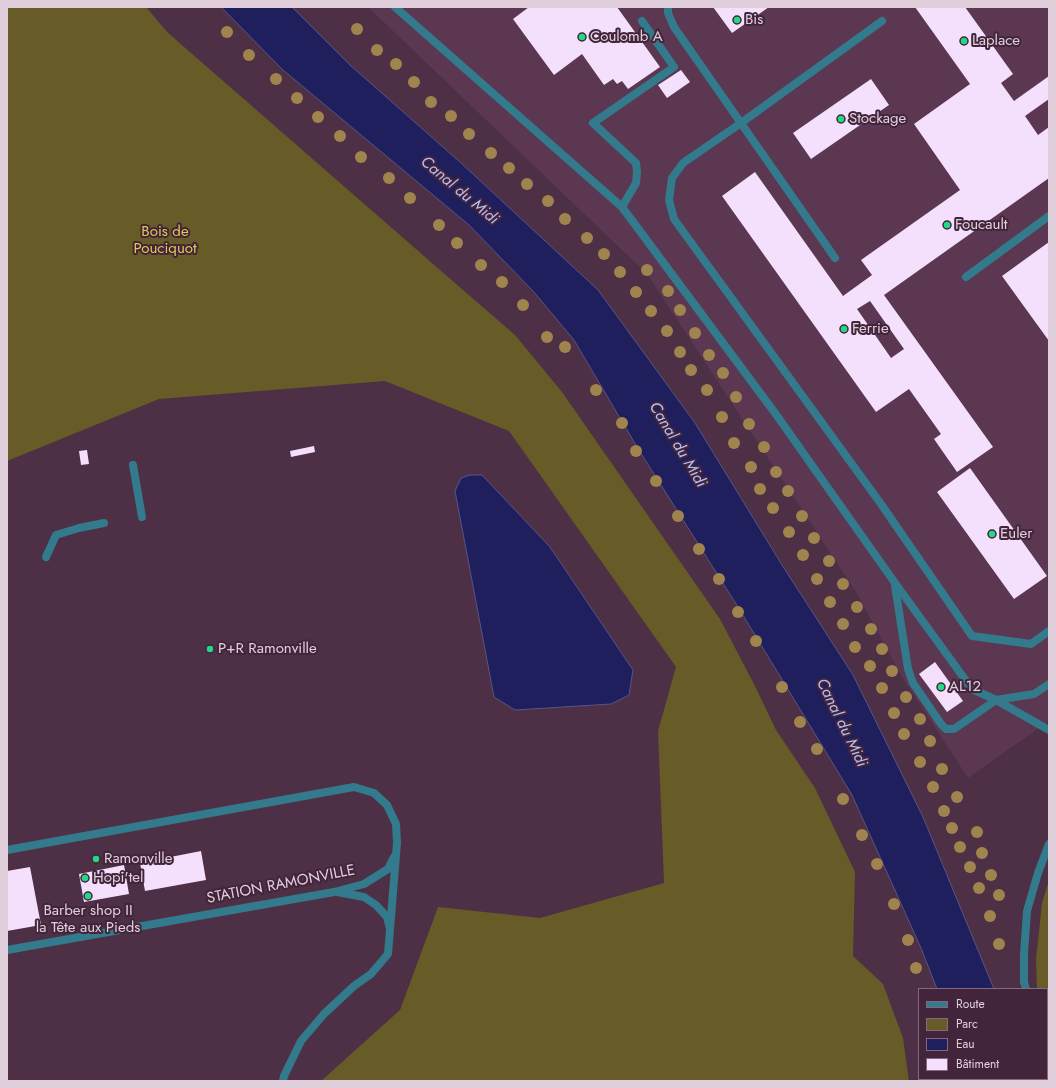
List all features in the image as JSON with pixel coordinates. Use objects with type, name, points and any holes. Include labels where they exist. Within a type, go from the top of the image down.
[{"type":"street","points":[[395,7],[622,207],[775,413],[972,689],[996,700],[1049,730]]},
{"type":"street","points":[[668,7],[668,13],[674,26],[835,258]]},
{"type":"street","points":[[622,207],[636,183],[636,163],[593,123],[674,66],[642,21]]},
{"type":"street","points":[[882,21],[683,163],[672,178],[669,200],[674,219],[881,504],[972,636],[1031,644],[1049,631]]},
{"type":"street","points":[[966,277],[1049,216]]},
{"type":"street","points":[[133,465],[142,517]]},
{"type":"street","points":[[46,557],[56,535],[79,528],[104,523]]},
{"type":"street","points":[[895,583],[908,669],[913,683],[946,729],[954,729],[996,700],[1034,694],[1049,684]]},
{"type":"street","points":[[7,850],[354,787],[374,793],[387,805],[396,824],[397,843],[388,954],[372,974],[354,986],[324,1014],[301,1041],[283,1081]]},
{"type":"street","points":[[1026,988],[1024,982],[1024,954],[1027,911],[1038,873],[1049,844]]},
{"type":"street","name":"STATION RAMONVILLE","points":[[7,950],[334,892],[364,884],[388,869],[396,855]]},
{"type":"street","points":[[334,892],[364,897],[376,905],[387,917],[390,928]]},
{"type":"shaded area","points":[[368,7],[1049,7],[1049,721],[968,778],[902,677],[856,592],[647,274]]},
{"type":"green space","name":"Bois de Pouciquot","points":[[7,7],[146,7],[167,32],[515,335],[562,392],[720,619],[776,730],[815,788],[855,872],[853,956],[883,984],[903,1038],[909,1081],[321,1081],[400,1010],[438,907],[540,918],[664,883],[658,731],[676,667],[509,431],[385,381],[159,399],[7,461]]},
{"type":"green space","points":[[1049,880],[1048,1032],[1048,988],[1037,988],[1036,959],[1042,903]]},
{"type":"water","name":"Canal du Midi","points":[[221,7],[292,7],[350,65],[461,163],[598,290],[695,423],[782,565],[853,675],[923,817],[994,988],[937,988],[921,948],[852,795],[738,607],[637,447],[574,340],[533,291],[469,225],[283,70]]},
{"type":"water","points":[[470,475],[482,475],[550,547],[633,670],[629,695],[611,704],[515,710],[494,697],[455,491],[461,478]]},
{"type":"building","name":"Coulomb A","points":[[529,7],[617,7],[660,67],[628,89],[622,81],[617,84],[613,79],[604,85],[582,54],[554,75],[513,19]]},
{"type":"building","name":"Bis","points":[[713,7],[769,7],[732,33]]},
{"type":"building","points":[[915,7],[965,7],[1013,74],[1001,83],[1014,101],[1049,76],[1049,99],[1025,116],[1038,135],[1049,127],[1049,178],[884,295],[993,447],[957,472],[934,439],[941,434],[909,389],[876,412],[722,196],[755,172],[843,296],[872,275],[861,260],[960,190],[914,124],[970,84]],"holes":[[[870,301],[904,349],[891,358],[857,309]]]},
{"type":"building","points":[[681,70],[690,82],[667,98],[658,85]]},
{"type":"building","name":"Stockage","points":[[871,79],[889,105],[811,159],[793,133]]},
{"type":"building","points":[[1049,242],[1049,341],[1002,276]]},
{"type":"building","points":[[314,446],[315,452],[291,457],[290,451]]},
{"type":"building","points":[[87,450],[89,464],[81,465],[79,451]]},
{"type":"building","name":"Euler","points":[[970,468],[1047,576],[1014,599],[937,492]]},
{"type":"building","name":"AL12","points":[[935,662],[963,701],[947,712],[919,674]]},
{"type":"building","points":[[201,851],[206,880],[145,891],[140,863]]},
{"type":"building","points":[[124,865],[129,894],[84,902],[79,874]]},
{"type":"building","points":[[30,867],[41,925],[7,931],[7,871]]},
{"type":"place","name":"Bis","points":[[737,20]]},
{"type":"place","name":"Coulomb A","points":[[582,37]]},
{"type":"place","name":"Laplace","points":[[964,41]]},
{"type":"place","name":"Stockage","points":[[841,119]]},
{"type":"place","name":"Foucault","points":[[947,225]]},
{"type":"place","name":"Ferrie","points":[[844,329]]},
{"type":"place","name":"Euler","points":[[992,534]]},
{"type":"place","name":"P+R Ramonville","points":[[210,649]]},
{"type":"place","name":"AL12","points":[[941,687]]},
{"type":"place","name":"Ramonville","points":[[96,859]]},
{"type":"place","name":"Hopi'tel","points":[[85,878]]},
{"type":"place","name":"Barber shop II la Tête aux Pieds","points":[[88,896]]}]
